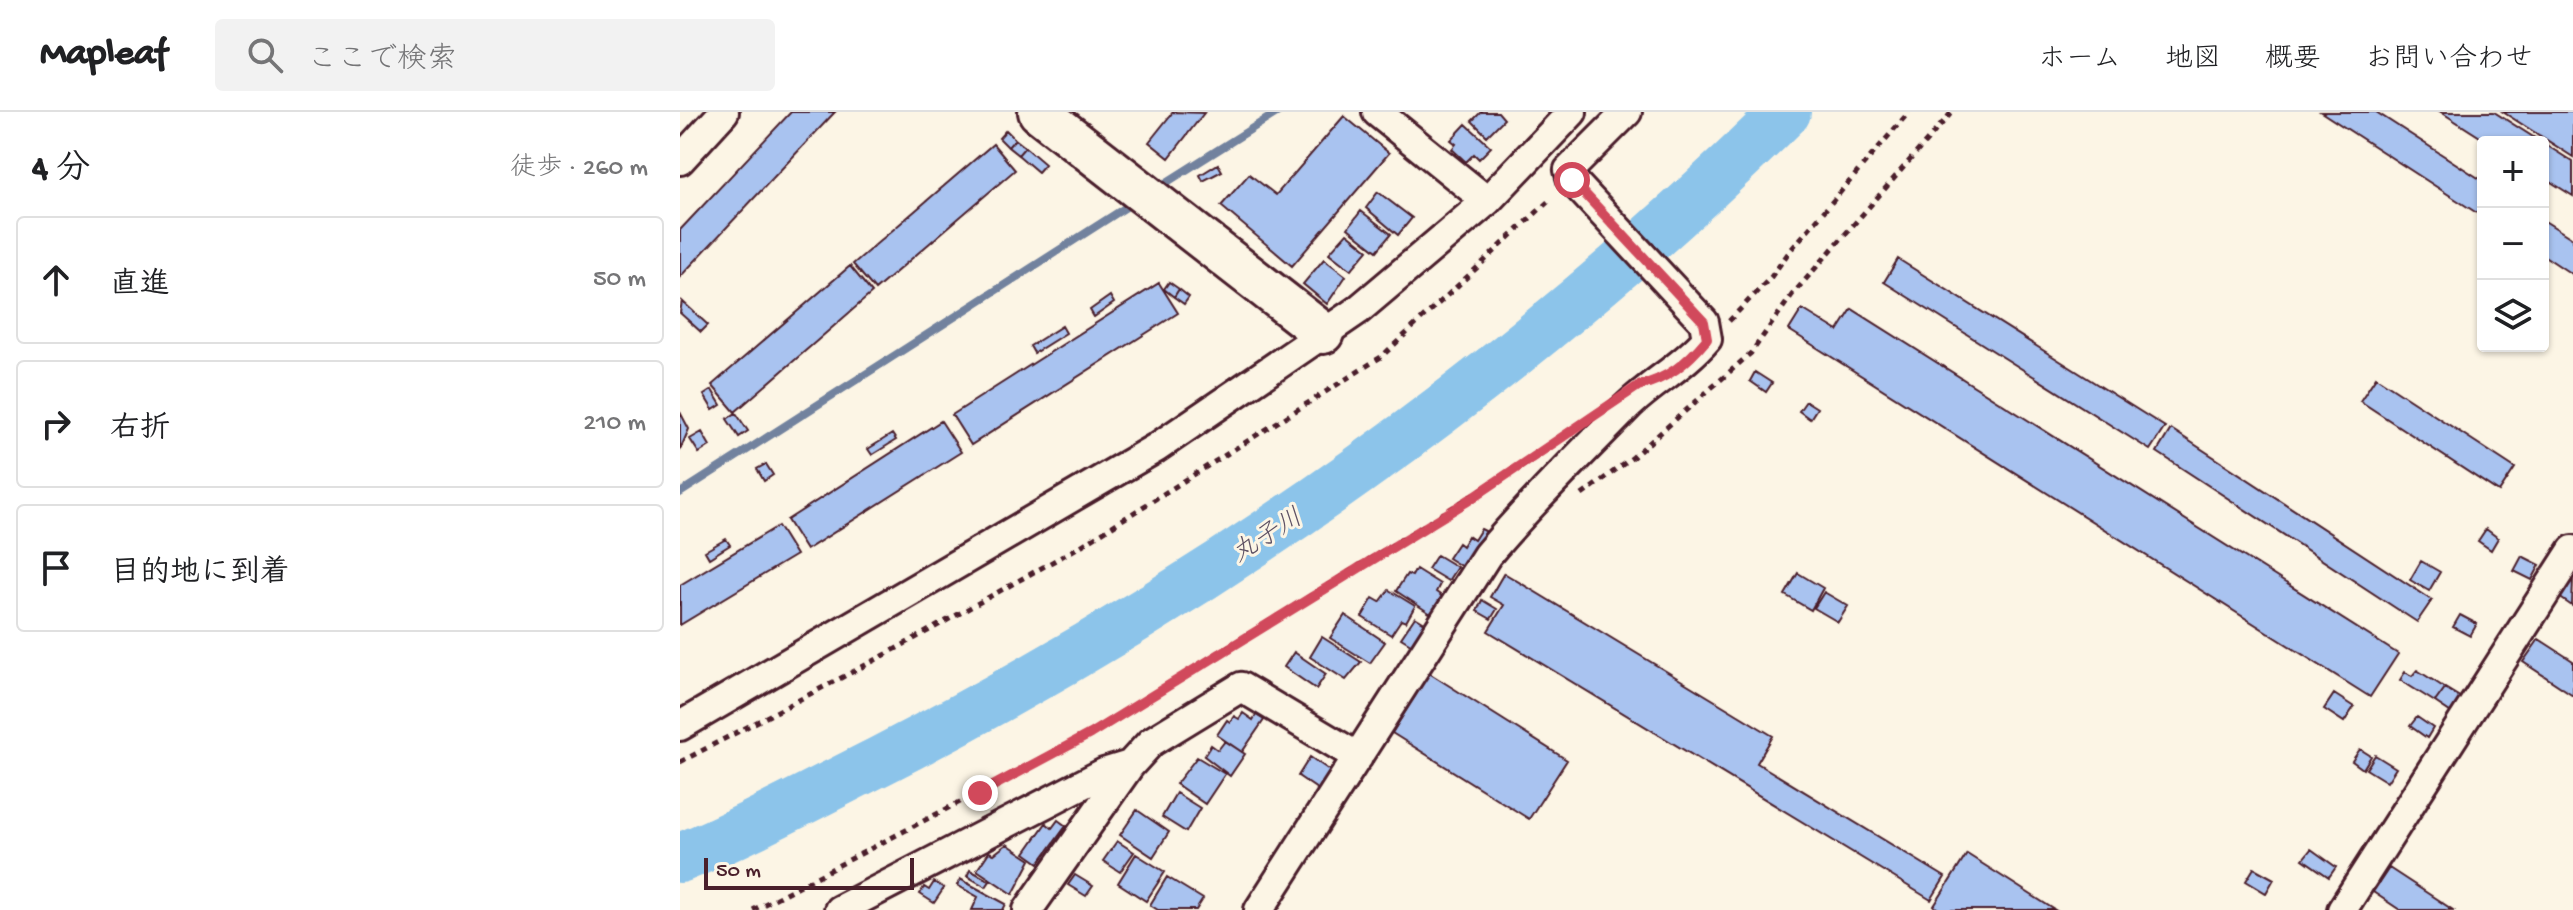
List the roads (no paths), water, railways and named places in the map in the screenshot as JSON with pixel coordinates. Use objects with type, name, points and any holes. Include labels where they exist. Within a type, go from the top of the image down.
[{"type":"street","points":[[680,160],[724,112]]},
{"type":"street","points":[[1039,112],[1323,333]]},
{"type":"street","points":[[1377,112],[1487,201]]},
{"type":"street","points":[[680,726],[1156,448],[1405,273],[1487,201],[1572,112]]},
{"type":"street","points":[[1259,910],[1487,555],[1524,511],[1629,405],[1691,358],[1705,331],[1579,188],[1569,170],[1627,112]]},
{"type":"street","points":[[2342,910],[2573,550]]},
{"type":"street","points":[[1028,910],[1130,765],[1151,742],[1241,687],[1358,757]]},
{"type":"street","points":[[839,910],[1104,773],[1130,765]]},
{"type":"waterway","points":[[1156,189],[1278,112]]},
{"type":"waterway","name":"丸子川","points":[[680,858],[781,811],[1003,695],[1124,625],[1242,550],[1358,471],[1579,300],[1685,208],[1786,112]]},
{"type":"waterway","points":[[680,493],[1134,202]]}]
